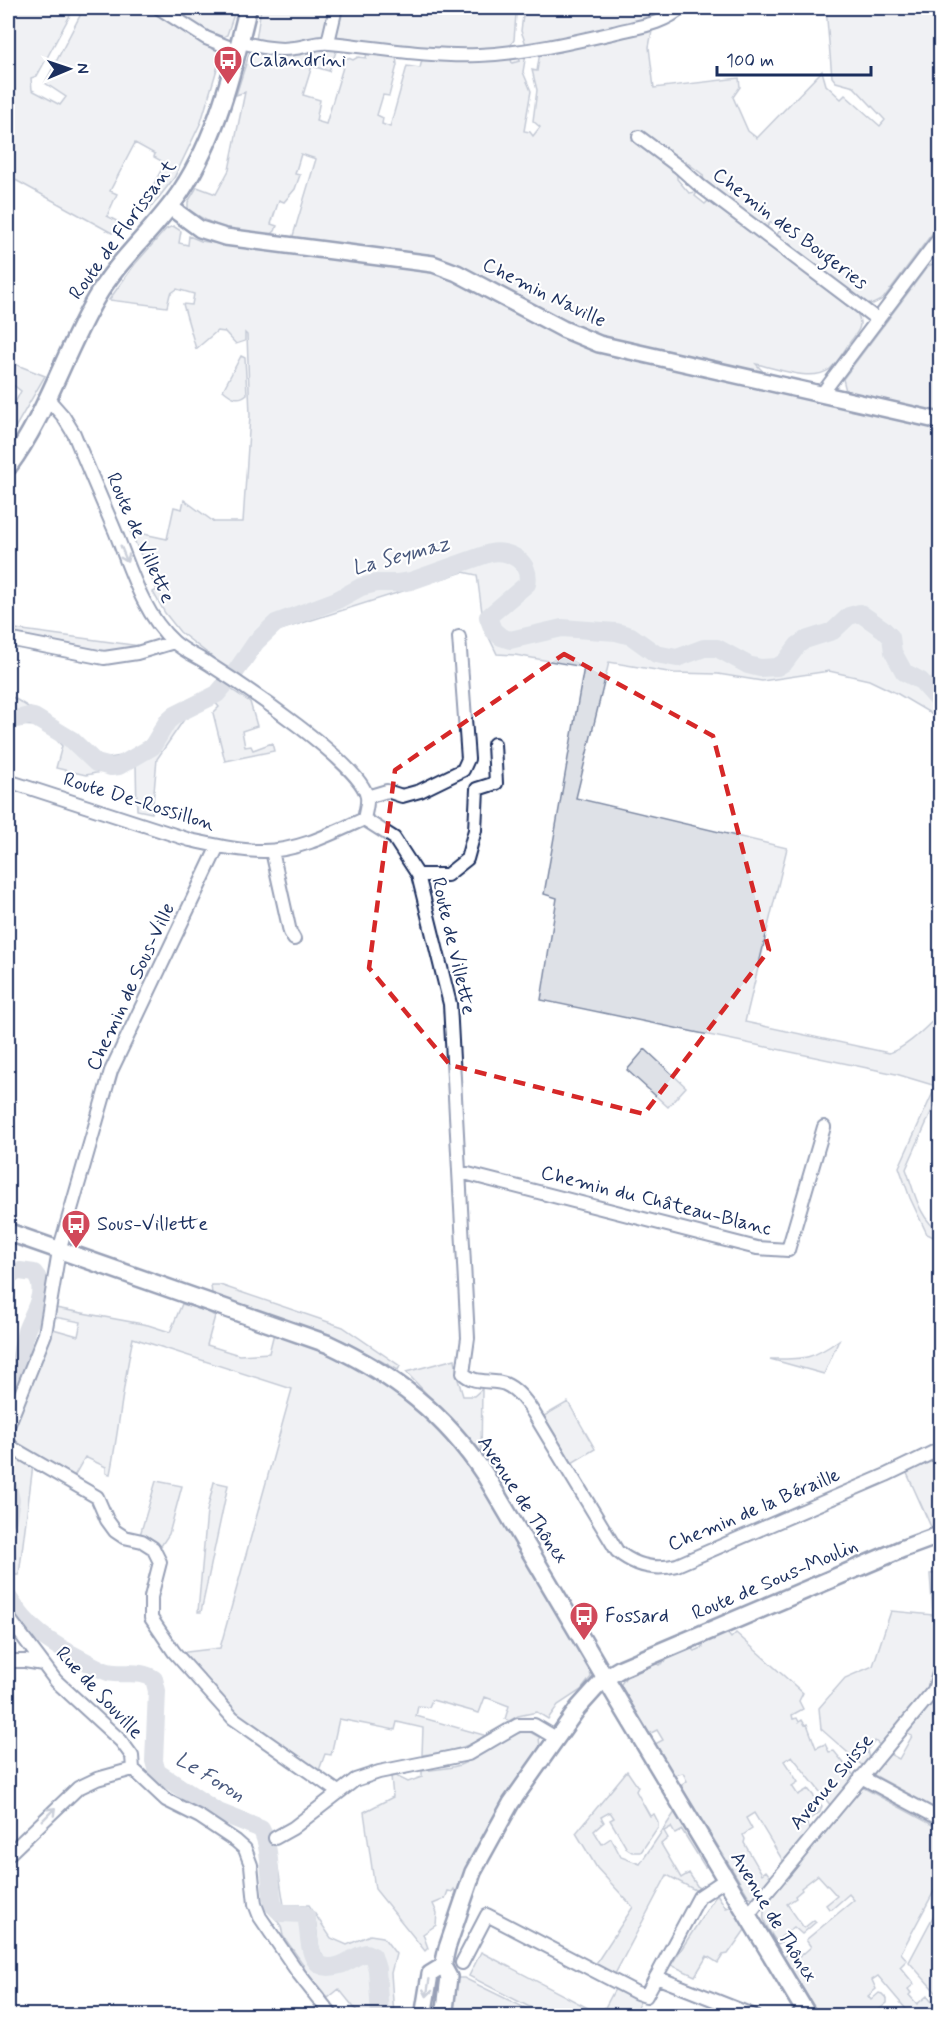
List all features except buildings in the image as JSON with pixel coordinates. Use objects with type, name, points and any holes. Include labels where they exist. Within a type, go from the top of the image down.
[{"type":"main road","name":"Route de Florissant","points":[[8,467],[30,434],[101,290],[119,265],[170,207],[191,176],[223,100],[248,8]]},
{"type":"main road","name":"Avenue de Thônex","points":[[8,1232],[328,1344],[362,1360],[430,1409],[478,1464],[808,2016]]},
{"type":"main road","name":"Route de Sous-Moulin","points":[[605,1678],[622,1668],[828,1580],[940,1535]]},
{"type":"street","points":[[159,8],[207,38],[239,47],[292,49],[328,42],[407,53],[477,55],[499,54],[576,42],[651,24],[675,14],[681,8]]},
{"type":"street","points":[[328,42],[336,8]]},
{"type":"street","name":"Chemin des Bougeries","points":[[639,137],[878,320]]},
{"type":"street","name":"Chemin Naville","points":[[170,207],[200,229],[225,237],[433,264],[457,273],[556,326],[599,344],[940,421]]},
{"type":"street","points":[[820,395],[940,237]]},
{"type":"street","points":[[926,256],[940,260]]},
{"type":"street","name":"Route de Villette","points":[[48,399],[69,424],[136,584],[152,615],[174,642],[314,737],[361,783],[367,797]]},
{"type":"street","points":[[364,819],[367,797],[387,791],[402,796],[420,791],[463,770],[467,765],[459,637]]},
{"type":"street","points":[[8,639],[104,658],[174,642]]},
{"type":"street","points":[[418,875],[447,875],[467,859],[475,830],[477,789],[496,783],[494,744]]},
{"type":"street","name":"Route De-Rossillon","points":[[8,781],[190,840],[218,846],[272,851],[315,840],[364,819]]},
{"type":"street","name":"Route de Villette","points":[[364,819],[394,838],[418,875],[450,1004],[468,1338],[463,1373],[474,1380],[502,1383],[521,1396]]},
{"type":"street","name":"Chemin de Sous-Ville","points":[[8,1426],[45,1334],[59,1251],[111,1071],[218,846]]},
{"type":"street","points":[[272,851],[290,932],[294,939]]},
{"type":"street","name":"Chemin du Château-Blanc","points":[[460,1174],[468,1174],[757,1248],[788,1250],[824,1127]]},
{"type":"street","name":"Chemin de la Béraille","points":[[521,1396],[533,1412],[613,1546],[634,1563],[653,1568],[681,1564],[880,1478],[940,1449]]},
{"type":"street","points":[[8,1443],[14,1449],[97,1497],[107,1520],[115,1531],[124,1537],[147,1543],[153,1548],[160,1562],[151,1597],[151,1618],[169,1646],[233,1718],[338,1792]]},
{"type":"street","name":"Rue de Souville","points":[[8,1617],[60,1686],[121,1741],[132,1756],[133,1769]]},
{"type":"street","points":[[8,1661],[22,1660],[43,1664]]},
{"type":"street","name":"Avenue Suisse","points":[[748,1916],[934,1690],[940,1670]]},
{"type":"street","name":"Route de Sous-Moulin","points":[[438,2016],[445,2009],[449,1977],[443,1966],[452,1929],[473,1872],[511,1803],[578,1708],[605,1678]]},
{"type":"street","points":[[275,1838],[293,1828],[355,1780],[379,1772],[468,1754],[518,1725],[534,1725],[556,1738]]},
{"type":"street","points":[[8,1855],[78,1788],[97,1779],[133,1769],[166,1800],[200,1816],[245,1849],[251,1865],[255,1904],[260,1917],[299,1974],[332,2016]]},
{"type":"street","points":[[861,1777],[940,1820]]},
{"type":"street","points":[[462,1963],[487,1915],[646,1996],[699,1897],[726,1879]]},
{"type":"street","name":"Route de Sous-Moulin","points":[[428,2016],[424,2011],[430,1974],[443,1966]]},
{"type":"street","points":[[656,1977],[755,2016]]},
{"type":"highlighted area","points":[[564,654],[713,736],[769,950],[644,1114],[450,1065],[369,968],[395,770]]},
{"type":"shaded area","points":[[8,8],[74,8],[37,76],[31,78],[32,90],[60,105],[66,97],[45,83],[84,8],[151,8],[218,49],[220,59],[201,122],[174,178],[149,210],[144,202],[165,163],[154,157],[155,154],[135,143],[110,191],[117,194],[107,216],[122,224],[112,233],[8,176]]},
{"type":"shaded area","points":[[171,8],[236,8],[227,35],[217,37]]},
{"type":"shaded area","points":[[261,8],[331,8],[327,29],[319,40],[302,45],[292,45],[256,40]]},
{"type":"shaded area","points":[[340,8],[510,8],[510,14],[516,14],[514,40],[508,49],[462,52],[339,40],[334,35]]},
{"type":"shaded area","points":[[524,8],[654,8],[654,19],[527,47],[521,31]]},
{"type":"shaded area","points":[[826,8],[940,8],[940,223],[883,299],[873,304],[863,302],[776,236],[781,229],[771,222],[766,228],[704,182],[703,175],[685,161],[677,170],[677,179],[689,193],[697,192],[695,196],[705,204],[709,200],[857,313],[860,321],[858,332],[836,363],[822,373],[804,375],[756,364],[767,376],[597,337],[434,255],[292,239],[316,159],[301,154],[295,174],[300,175],[295,189],[284,202],[279,200],[271,224],[277,226],[269,236],[236,231],[218,225],[188,209],[188,202],[197,187],[216,194],[229,170],[245,92],[236,95],[250,51],[318,47],[337,49],[329,71],[312,66],[303,95],[320,100],[316,121],[326,124],[346,57],[353,60],[358,57],[366,58],[367,51],[396,55],[397,65],[389,96],[383,95],[377,115],[383,118],[382,124],[390,127],[407,66],[420,68],[423,56],[510,56],[512,63],[520,61],[519,55],[526,54],[523,72],[531,91],[524,131],[530,132],[533,136],[540,127],[533,121],[537,90],[532,70],[537,71],[540,52],[610,41],[611,37],[652,31],[649,47],[654,88],[739,78],[740,87],[733,97],[748,131],[757,138],[822,71],[826,85],[841,99],[845,95],[880,126],[885,120],[854,87],[836,82],[832,77]]},
{"type":"shaded area","points":[[173,226],[181,231],[179,243],[188,245],[189,236],[201,241],[228,245],[425,269],[456,281],[566,339],[604,354],[940,428],[940,719],[869,680],[829,671],[762,681],[718,674],[674,673],[609,662],[576,798],[787,848],[745,1022],[889,1053],[910,1041],[940,1014],[940,1092],[906,1169],[918,1204],[927,1220],[940,1231],[940,1240],[927,1234],[910,1198],[899,1167],[936,1086],[896,1074],[541,1000],[557,898],[544,894],[584,667],[497,654],[484,627],[477,575],[463,572],[268,634],[264,631],[242,656],[233,673],[180,632],[165,613],[153,592],[157,590],[130,531],[167,539],[174,507],[182,509],[184,500],[214,522],[243,522],[250,416],[247,335],[245,333],[245,341],[236,344],[225,332],[217,331],[196,349],[183,304],[192,305],[194,294],[177,289],[170,294],[167,307],[109,300],[135,264],[166,229]]},
{"type":"shaded area","points":[[935,263],[940,264],[940,413],[846,391],[843,379],[928,266]]},
{"type":"shaded area","points":[[241,356],[245,358],[247,394],[237,398],[223,390]]},
{"type":"shaded area","points":[[12,363],[45,376],[8,440],[8,416],[21,391],[8,381],[8,371]]},
{"type":"shaded area","points":[[8,628],[140,646],[105,652],[8,636]]},
{"type":"shaded area","points":[[229,688],[250,702],[257,726],[242,731],[245,747],[251,746],[253,750],[272,743],[274,751],[225,761],[213,713],[219,707],[214,701]]},
{"type":"shaded area","points":[[9,695],[59,726],[85,762],[133,754],[176,710],[185,718],[157,759],[152,813],[137,810],[136,765],[86,775],[56,768],[62,746],[49,733],[32,726],[8,727]]},
{"type":"shaded area","points":[[645,1049],[686,1087],[668,1107],[627,1070]]},
{"type":"shaded area","points":[[211,1285],[220,1285],[343,1327],[400,1366],[398,1370],[342,1340],[212,1294]]},
{"type":"shaded area","points":[[182,1304],[215,1316],[207,1345],[239,1355],[269,1353],[274,1333],[317,1348],[353,1365],[392,1391],[428,1421],[475,1476],[589,1667],[591,1677],[581,1690],[558,1705],[548,1719],[537,1712],[518,1716],[509,1721],[505,1719],[509,1706],[485,1697],[479,1713],[432,1700],[429,1707],[418,1706],[416,1716],[487,1736],[471,1744],[440,1753],[422,1755],[423,1728],[397,1722],[395,1730],[339,1719],[331,1755],[325,1754],[318,1773],[236,1713],[178,1653],[220,1648],[292,1389],[133,1338],[110,1474],[106,1473],[106,1467],[85,1457],[73,1478],[12,1441],[10,1432],[53,1329],[78,1336],[81,1322],[54,1317],[55,1308],[148,1325],[170,1332]]},
{"type":"shaded area","points":[[839,1340],[824,1374],[770,1359],[807,1357]]},
{"type":"shaded area","points":[[455,1359],[463,1396],[474,1396],[482,1389],[481,1455],[406,1372]]},
{"type":"shaded area","points":[[568,1402],[595,1449],[572,1463],[544,1416]]},
{"type":"shaded area","points":[[8,1447],[33,1465],[19,1575],[8,1575],[8,1531],[15,1513],[16,1501],[14,1489],[8,1480]]},
{"type":"shaded area","points":[[940,1454],[940,1525],[932,1529],[906,1471]]},
{"type":"shaded area","points":[[156,1481],[182,1486],[169,1534],[161,1546],[140,1535]]},
{"type":"shaded area","points":[[214,1482],[228,1485],[201,1612],[198,1612],[207,1511]]},
{"type":"shaded area","points":[[940,1573],[940,1652],[931,1683],[881,1746],[875,1741],[867,1750],[869,1759],[863,1766],[821,1729],[819,1708],[845,1678],[873,1666],[891,1611],[933,1615],[930,1574]]},
{"type":"shaded area","points":[[727,1633],[731,1638],[736,1633],[803,1693],[799,1701],[803,1709],[792,1715],[793,1719],[797,1718],[799,1722],[802,1720],[805,1725],[807,1724],[816,1748],[825,1744],[829,1752],[834,1751],[855,1777],[831,1806],[792,1756],[784,1761],[798,1782],[792,1786],[798,1795],[808,1789],[822,1806],[820,1812],[806,1823],[811,1830],[785,1861],[754,1813],[746,1818],[752,1829],[743,1835],[744,1843],[762,1874],[766,1871],[772,1879],[755,1898],[749,1897],[681,1786],[687,1781],[683,1773],[674,1775],[655,1744],[663,1740],[657,1730],[649,1734],[621,1684],[628,1674],[656,1663],[659,1665],[666,1661],[665,1659],[691,1648],[694,1651],[703,1647],[703,1643]]},
{"type":"shaded area","points":[[940,1687],[940,1811],[874,1775],[874,1771],[888,1753],[899,1759],[912,1736],[905,1733]]},
{"type":"shaded area","points":[[528,1731],[539,1737],[540,1748],[489,1824],[456,1893],[454,1889],[452,1892],[448,1891],[445,1899],[433,1904],[437,1913],[436,1925],[423,1934],[428,1948],[425,1951],[375,1889],[364,1812],[393,1797],[391,1776],[394,1775],[408,1782],[422,1777],[422,1771],[460,1765],[510,1736]]},
{"type":"shaded area","points":[[627,1771],[638,1787],[636,1791],[650,1816],[654,1814],[658,1827],[641,1852],[632,1852],[627,1849],[610,1820],[614,1818],[610,1812],[601,1817],[604,1822],[594,1831],[602,1844],[611,1838],[621,1857],[640,1864],[675,1812],[707,1866],[705,1867],[682,1830],[675,1834],[671,1827],[664,1831],[668,1838],[661,1844],[681,1878],[689,1873],[699,1889],[697,1891],[667,1875],[615,1974],[595,1965],[633,1907],[597,1868],[576,1833]]},
{"type":"shaded area","points":[[864,1788],[940,1829],[940,1880],[901,1953],[907,1960],[900,1967],[914,1984],[908,1989],[911,1993],[909,1995],[917,2004],[927,1996],[940,2015],[911,2015],[878,1976],[872,1980],[876,1989],[868,1996],[871,2000],[879,1993],[887,1999],[887,2003],[876,2012],[879,2015],[819,2015],[784,1957],[790,1952],[796,1960],[811,1947],[806,1940],[854,1900],[849,1894],[829,1909],[826,1905],[837,1896],[818,1875],[801,1888],[796,1898],[787,1904],[804,1928],[814,1920],[816,1922],[802,1934],[794,1927],[781,1937],[783,1941],[778,1944],[765,1922],[764,1911],[770,1898],[859,1789]]},
{"type":"shaded area","points":[[270,1843],[275,1849],[284,1905],[309,1905],[331,1938],[347,1945],[370,1935],[383,1937],[396,1954],[391,1973],[394,2015],[384,2015],[381,1973],[373,1949],[366,1947],[340,1959],[326,1960],[319,1948],[315,1920],[308,1908],[280,1906],[277,1903]]},
{"type":"shaded area","points":[[717,1894],[726,1908],[732,1906],[745,1930],[728,1954],[723,1955],[718,1963],[707,1956],[695,1976],[671,1965]]},
{"type":"shaded area","points":[[273,1915],[301,1919],[307,1954],[319,1971],[334,1970],[361,1960],[372,1961],[375,1970],[377,2015],[360,2015],[339,1989],[328,1998],[305,1970],[283,1936],[281,1926]]},
{"type":"shaded area","points":[[934,1915],[940,1917],[940,1997],[909,1962]]},
{"type":"shaded area","points":[[481,1952],[601,2015],[545,2015],[469,1976]]},
{"type":"shaded area","points":[[457,1978],[464,1978],[539,2015],[451,2015]]},
{"type":"shaded area","points":[[616,1987],[641,1999],[634,2015],[601,2015]]},
{"type":"waterway","name":"La Seymaz","points":[[8,721],[34,717],[72,740],[96,763],[111,767],[119,766],[152,747],[167,722],[175,715],[217,694],[256,642],[276,623],[337,600],[361,587],[377,583],[411,581],[497,552],[518,559],[526,569],[528,576],[527,584],[488,617],[493,630],[501,637],[510,640],[562,628],[616,632],[631,636],[656,654],[677,658],[704,648],[717,648],[748,665],[760,668],[777,667],[785,662],[798,645],[805,640],[833,631],[849,616],[860,613],[891,637],[893,652],[904,672],[921,681],[940,702]]},
{"type":"waterway","name":"Le Foron","points":[[8,1274],[20,1271],[34,1273],[40,1287],[38,1302],[26,1331],[18,1369],[8,1383]]},
{"type":"waterway","name":"Le Foron","points":[[8,1487],[11,1500],[8,1518]]},
{"type":"waterway","name":"Le Foron","points":[[8,1597],[32,1627],[71,1654],[108,1672],[137,1673],[154,1679],[157,1691],[154,1761],[157,1772],[216,1811],[261,1829],[269,1856],[273,1905],[281,1913],[306,1916],[312,1952],[315,1960],[321,1965],[329,1967],[340,1965],[366,1953],[373,1956],[377,1969],[380,2016]]},
{"type":"place","name":"Calandrini","points":[[228,86]]},
{"type":"place","name":"Sous-Villette","points":[[76,1250]]},
{"type":"place","name":"Fossard","points":[[584,1642]]}]
